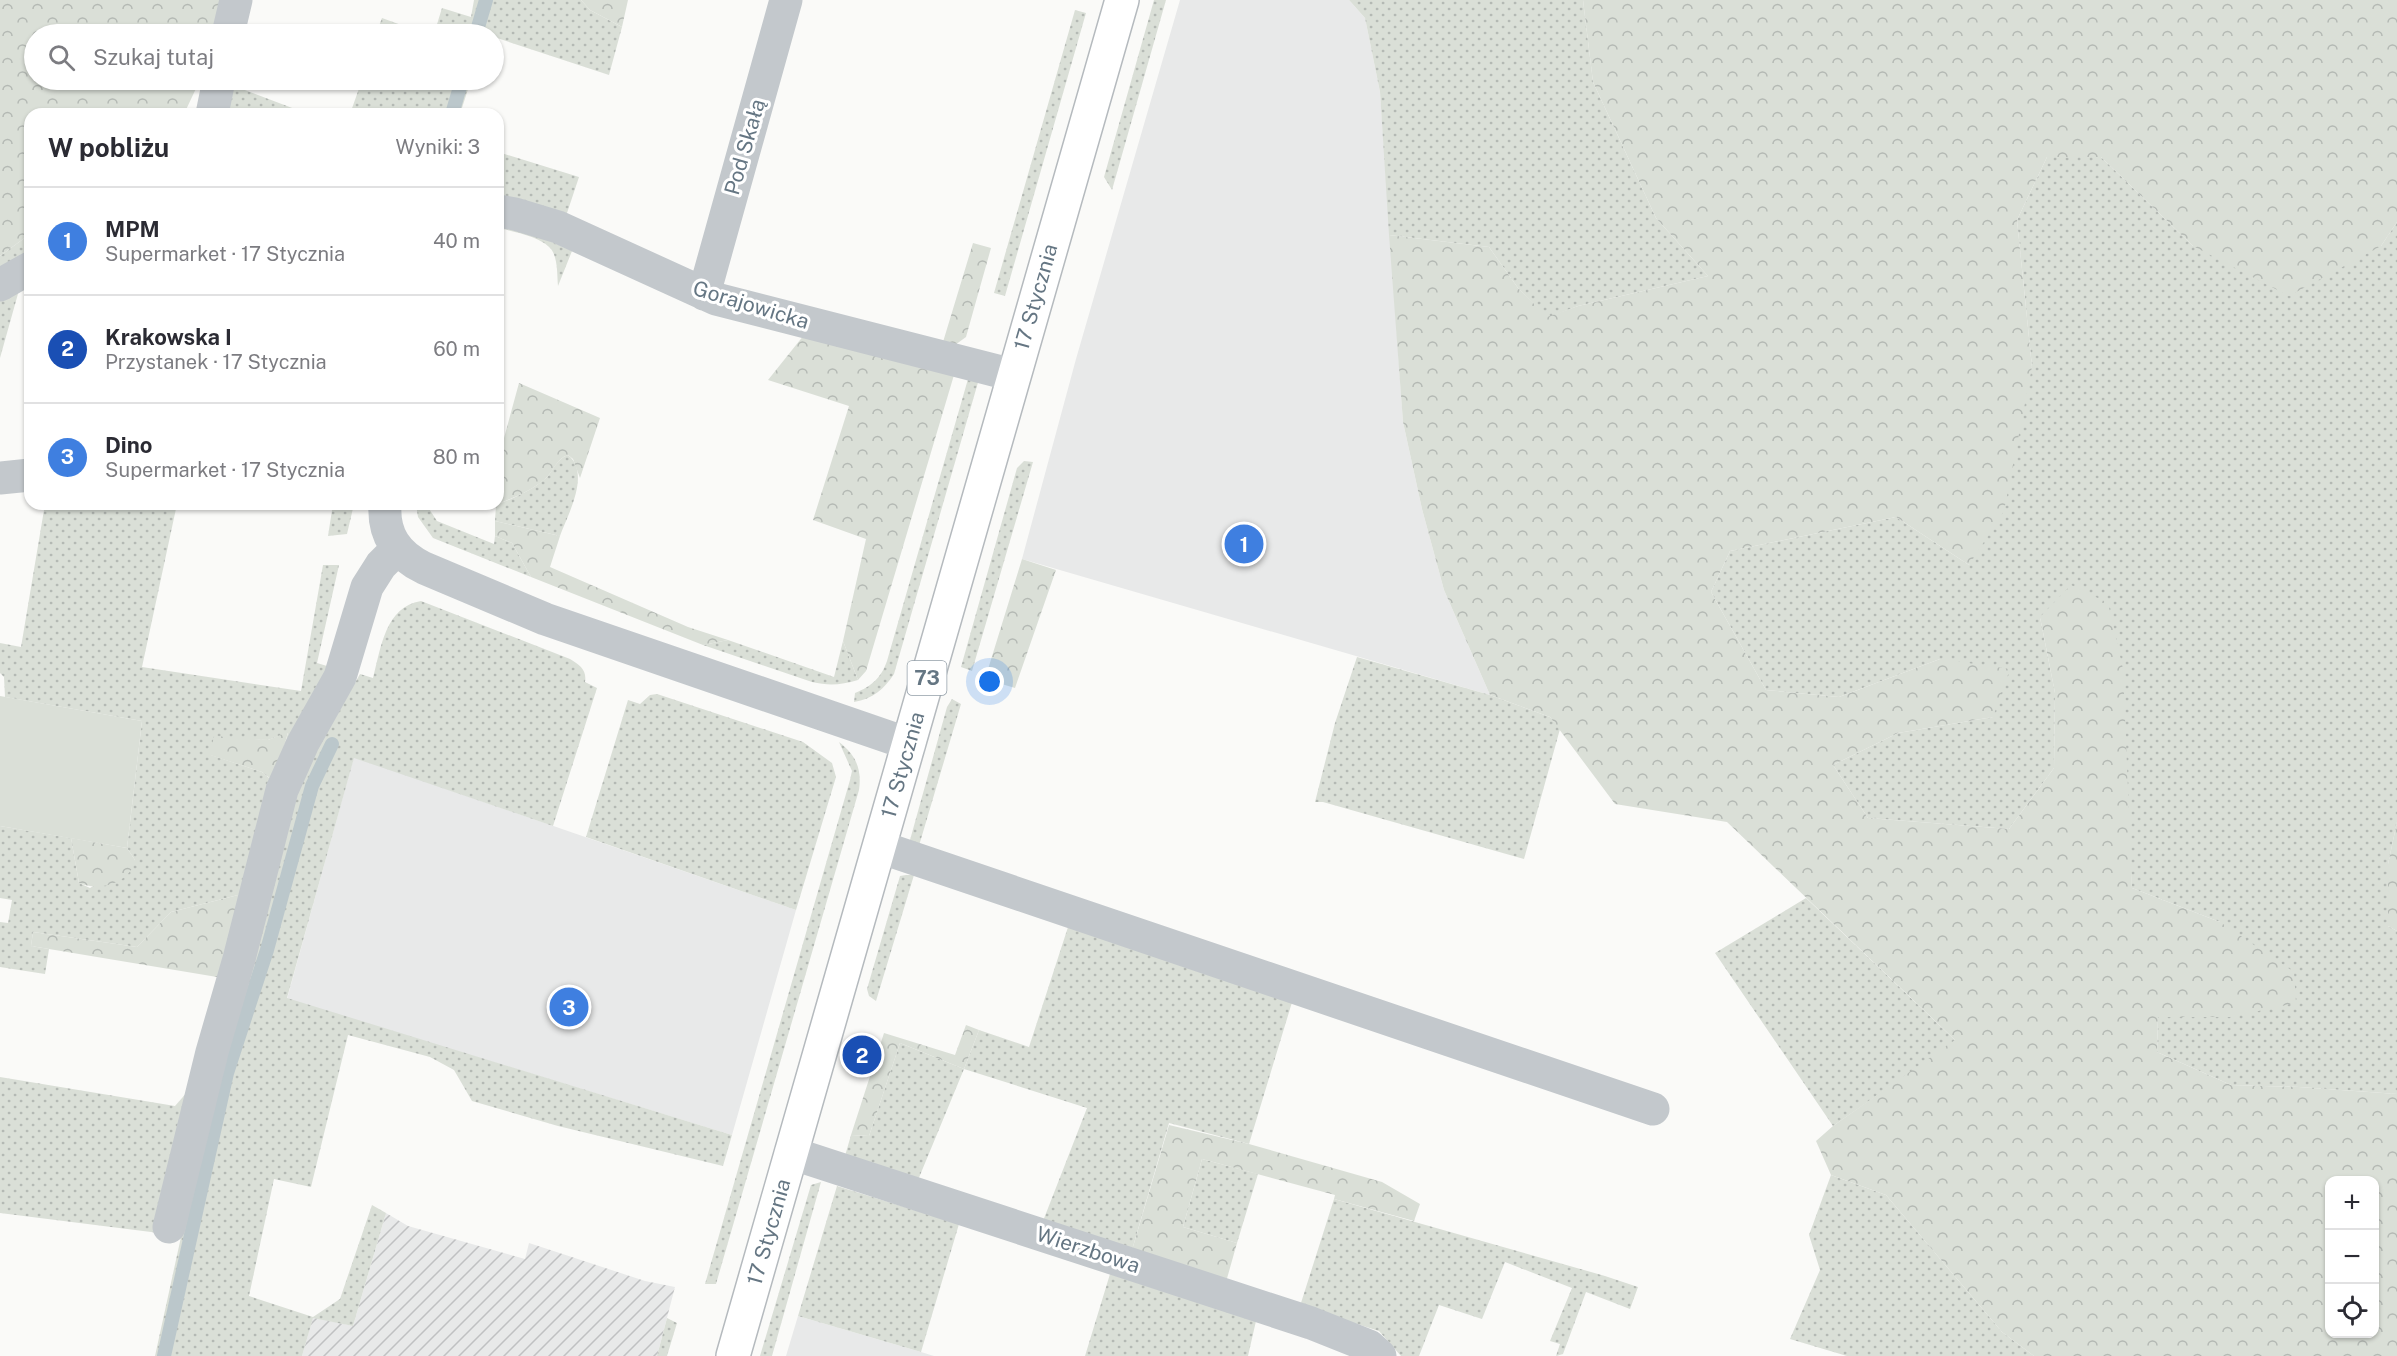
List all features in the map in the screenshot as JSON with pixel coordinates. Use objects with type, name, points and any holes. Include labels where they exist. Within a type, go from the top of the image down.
[{"type":"main road","name":"17 Stycznia","points":[[733,1356],[1122,0]]},
{"type":"street","points":[[230,24],[236,0]]},
{"type":"street","name":"Pod Skałą","points":[[704,294],[786,0]]},
{"type":"street","points":[[213,108],[217,90]]},
{"type":"street","name":"Gorajowicka","points":[[504,213],[558,227],[704,294],[741,306],[1013,375]]},
{"type":"street","points":[[0,285],[24,271]]},
{"type":"street","points":[[0,478],[24,476]]},
{"type":"street","points":[[386,510],[385,524],[397,549],[408,560],[424,568],[545,619],[909,744]]},
{"type":"street","points":[[169,1227],[212,1052],[239,959],[282,790],[303,743],[340,677],[367,588],[381,565],[397,549]]},
{"type":"street","points":[[880,848],[1653,1109]]},
{"type":"street","name":"Wierzbowa","points":[[791,1153],[1311,1323],[1369,1346],[1380,1356]]},
{"type":"shaded area","points":[[1180,0],[1349,0],[1365,18],[1380,92],[1403,422],[1422,509],[1444,590],[1490,695],[1022,559],[1076,359]]},
{"type":"shaded area","points":[[354,757],[796,910],[732,1135],[287,999]]},
{"type":"shaded area","points":[[386,1213],[408,1226],[525,1259],[529,1243],[645,1281],[675,1287],[657,1356],[302,1356],[313,1317],[353,1326]]},
{"type":"shaded area","points":[[798,1316],[921,1352],[934,1356],[786,1356]]},
{"type":"green space","points":[[0,0],[225,0],[215,24],[24,24],[24,90],[195,90],[187,108],[24,108],[24,238],[0,256]]},
{"type":"green space","points":[[474,0],[581,0],[590,10],[622,27],[609,75],[504,40],[504,24],[437,24],[442,8],[471,17]]},
{"type":"green space","points":[[581,0],[628,0],[622,27],[590,10]]},
{"type":"green space","points":[[1154,0],[1166,0],[1112,190],[1104,177]]},
{"type":"green space","points":[[1349,0],[1583,0],[1593,82],[1656,218],[1708,276],[1578,306],[1547,318],[1518,288],[1489,247],[1389,235],[1380,92],[1365,18]]},
{"type":"green space","points":[[1583,0],[2397,0],[2397,222],[2381,246],[2289,296],[2193,246],[2101,157],[2047,157],[2017,220],[2032,367],[2004,511],[1969,565],[1896,517],[1730,551],[1711,592],[1766,690],[1839,697],[1940,659],[2010,669],[1993,717],[1898,733],[1833,765],[1868,818],[2009,829],[2054,768],[2055,693],[2040,617],[2071,585],[2108,603],[2123,669],[2132,888],[2220,922],[2294,972],[2296,1003],[2230,1017],[2158,1017],[2157,1052],[2231,1085],[2397,1094],[2397,1356],[2034,1356],[2002,1332],[1886,1195],[1831,1175],[1816,1141],[1833,1126],[1955,1040],[1727,822],[1615,804],[1550,717],[1490,695],[1444,590],[1422,509],[1403,422],[1389,235],[1489,247],[1518,288],[1547,317],[1578,306],[1708,276],[1656,218],[1593,82]]},
{"type":"green space","points":[[1075,10],[1086,13],[1005,296],[994,293]]},
{"type":"green space","points":[[382,18],[398,24],[380,24]]},
{"type":"green space","points":[[228,90],[245,90],[292,108],[226,108]]},
{"type":"green space","points":[[358,90],[468,90],[462,108],[352,108]]},
{"type":"green space","points":[[504,154],[579,177],[565,219],[504,200]]},
{"type":"green space","points":[[2047,157],[2101,157],[2193,246],[2381,246],[2397,222],[2397,822],[2388,864],[2388,926],[2397,931],[2397,1094],[2231,1085],[2157,1052],[2158,1017],[2230,1017],[2220,922],[2132,888],[2127,811],[2040,617],[2055,693],[2054,768],[2009,829],[1868,818],[1833,765],[1898,733],[1993,717],[1940,659],[1839,697],[1766,690],[1711,592],[1730,551],[1896,517],[1969,565],[2032,367],[2017,220]]},
{"type":"green space","points":[[504,224],[521,228],[572,251],[558,286],[556,262],[551,249],[541,241],[504,229]]},
{"type":"green space","points":[[24,238],[24,259],[0,271],[0,256]]},
{"type":"green space","points":[[973,243],[991,248],[966,337],[955,345],[943,342]]},
{"type":"green space","points":[[21,283],[0,358],[0,292]]},
{"type":"green space","points":[[804,335],[954,375],[866,671],[858,680],[843,641],[866,539],[813,520],[849,406],[768,380]]},
{"type":"green space","points":[[968,379],[979,379],[894,674],[877,692],[854,702],[855,693],[875,681],[887,661]]},
{"type":"green space","points":[[519,383],[600,418],[580,478],[573,459],[568,455],[558,462],[540,483],[504,501],[504,438]]},
{"type":"green space","points":[[568,455],[575,463],[578,483],[560,536],[495,521],[496,510],[504,510],[504,502],[534,487],[546,478],[561,459]]},
{"type":"green space","points":[[1024,461],[1033,462],[972,671],[961,667],[1017,468]]},
{"type":"green space","points":[[44,510],[176,510],[142,667],[301,691],[323,565],[339,565],[317,663],[327,666],[246,893],[171,912],[137,947],[33,932],[31,946],[49,949],[45,974],[0,967],[0,922],[8,923],[12,900],[0,898],[0,826],[71,838],[79,883],[90,888],[135,860],[127,848],[142,721],[5,697],[4,677],[0,673],[0,643],[21,647]],"holes":[[[288,733],[274,782],[262,772],[211,755],[245,739],[268,740]]]},
{"type":"green space","points":[[332,510],[353,510],[347,534],[328,536]]},
{"type":"green space","points":[[417,510],[430,510],[437,521],[494,544],[495,536],[512,543],[531,577],[433,538],[418,517]]},
{"type":"green space","points":[[495,521],[560,536],[550,567],[688,627],[728,640],[703,645],[531,577],[512,543],[495,536]]},
{"type":"green space","points":[[1022,559],[1056,570],[1015,688],[985,679]]},
{"type":"green space","points":[[421,601],[570,659],[582,668],[585,682],[597,688],[553,826],[354,758],[287,998],[732,1135],[723,1166],[558,1126],[472,1101],[454,1070],[430,1057],[348,1035],[311,1187],[274,1179],[249,1296],[313,1317],[340,1299],[372,1205],[386,1213],[353,1326],[313,1318],[302,1356],[155,1356],[181,1237],[291,795],[360,674],[373,678],[382,642],[392,620],[399,611]]},
{"type":"green space","points":[[728,640],[834,677],[843,641],[858,680],[835,684],[812,682],[703,645]]},
{"type":"green space","points":[[1357,657],[1490,695],[1550,717],[1560,729],[1524,859],[1323,802],[1315,802],[1335,723]]},
{"type":"green space","points":[[657,694],[803,742],[832,763],[836,777],[796,910],[586,837],[628,700],[640,704],[650,695]]},
{"type":"green space","points":[[0,696],[142,721],[127,848],[0,826]]},
{"type":"green space","points":[[952,699],[961,704],[918,849],[910,840],[947,707]]},
{"type":"green space","points":[[288,732],[275,782],[262,772],[210,755],[214,736],[268,740]]},
{"type":"green space","points":[[839,742],[854,757],[860,775],[859,790],[716,1284],[705,1284],[850,780],[852,771]]},
{"type":"green space","points":[[2397,822],[2397,931],[2388,926],[2388,864]]},
{"type":"green space","points":[[71,838],[127,848],[135,860],[132,868],[127,875],[113,884],[87,886],[79,883]]},
{"type":"green space","points":[[914,875],[876,1001],[869,996],[867,989],[900,876]]},
{"type":"green space","points":[[246,893],[217,977],[31,946],[33,932],[137,947],[171,912]]},
{"type":"green space","points":[[1806,898],[1956,1041],[1833,1126],[1715,953]]},
{"type":"green space","points":[[1069,924],[1293,999],[1249,1144],[1169,1123],[1132,1250],[1043,1221],[1087,1108],[964,1069],[979,1030],[1029,1047]]},
{"type":"green space","points":[[966,1025],[979,1030],[964,1069],[900,1043],[869,1136],[851,1135],[884,1033],[955,1055]]},
{"type":"green space","points":[[900,1043],[964,1069],[918,1180],[845,1156],[851,1135],[869,1136]]},
{"type":"green space","points":[[0,1077],[175,1106],[189,1090],[159,1233],[0,1213]]},
{"type":"green space","points":[[1169,1125],[1249,1144],[1382,1182],[1420,1204],[1414,1221],[1334,1199],[1335,1195],[1202,1159],[1183,1227],[1237,1243],[1226,1282],[1132,1250]]},
{"type":"green space","points":[[1202,1159],[1258,1174],[1237,1243],[1183,1227]]},
{"type":"green space","points":[[1831,1175],[1886,1195],[2002,1332],[2034,1356],[1847,1356],[1790,1339],[1820,1270],[1809,1235]]},
{"type":"green space","points":[[821,1182],[772,1356],[760,1356],[811,1185]]},
{"type":"green space","points":[[837,1186],[959,1224],[921,1352],[798,1316]]},
{"type":"green space","points":[[1334,1199],[1638,1287],[1630,1309],[1586,1292],[1563,1354],[1556,1356],[1560,1344],[1550,1341],[1572,1288],[1505,1262],[1482,1319],[1439,1305],[1419,1356],[1401,1356],[1379,1331],[1300,1306]]},
{"type":"green space","points":[[1110,1274],[1256,1321],[1248,1356],[1085,1356]]},
{"type":"green space","points":[[667,1318],[677,1323],[667,1356],[657,1356]]},
{"type":"waterway","points":[[479,24],[486,0]]},
{"type":"waterway","points":[[454,108],[459,90]]},
{"type":"waterway","points":[[164,1356],[227,1073],[267,950],[312,786],[332,744]]},
{"type":"place","name":"MPM","points":[[1244,544]]},
{"type":"place","name":"Dino","points":[[569,1007]]},
{"type":"place","name":"Krakowska I","points":[[862,1055]]}]
